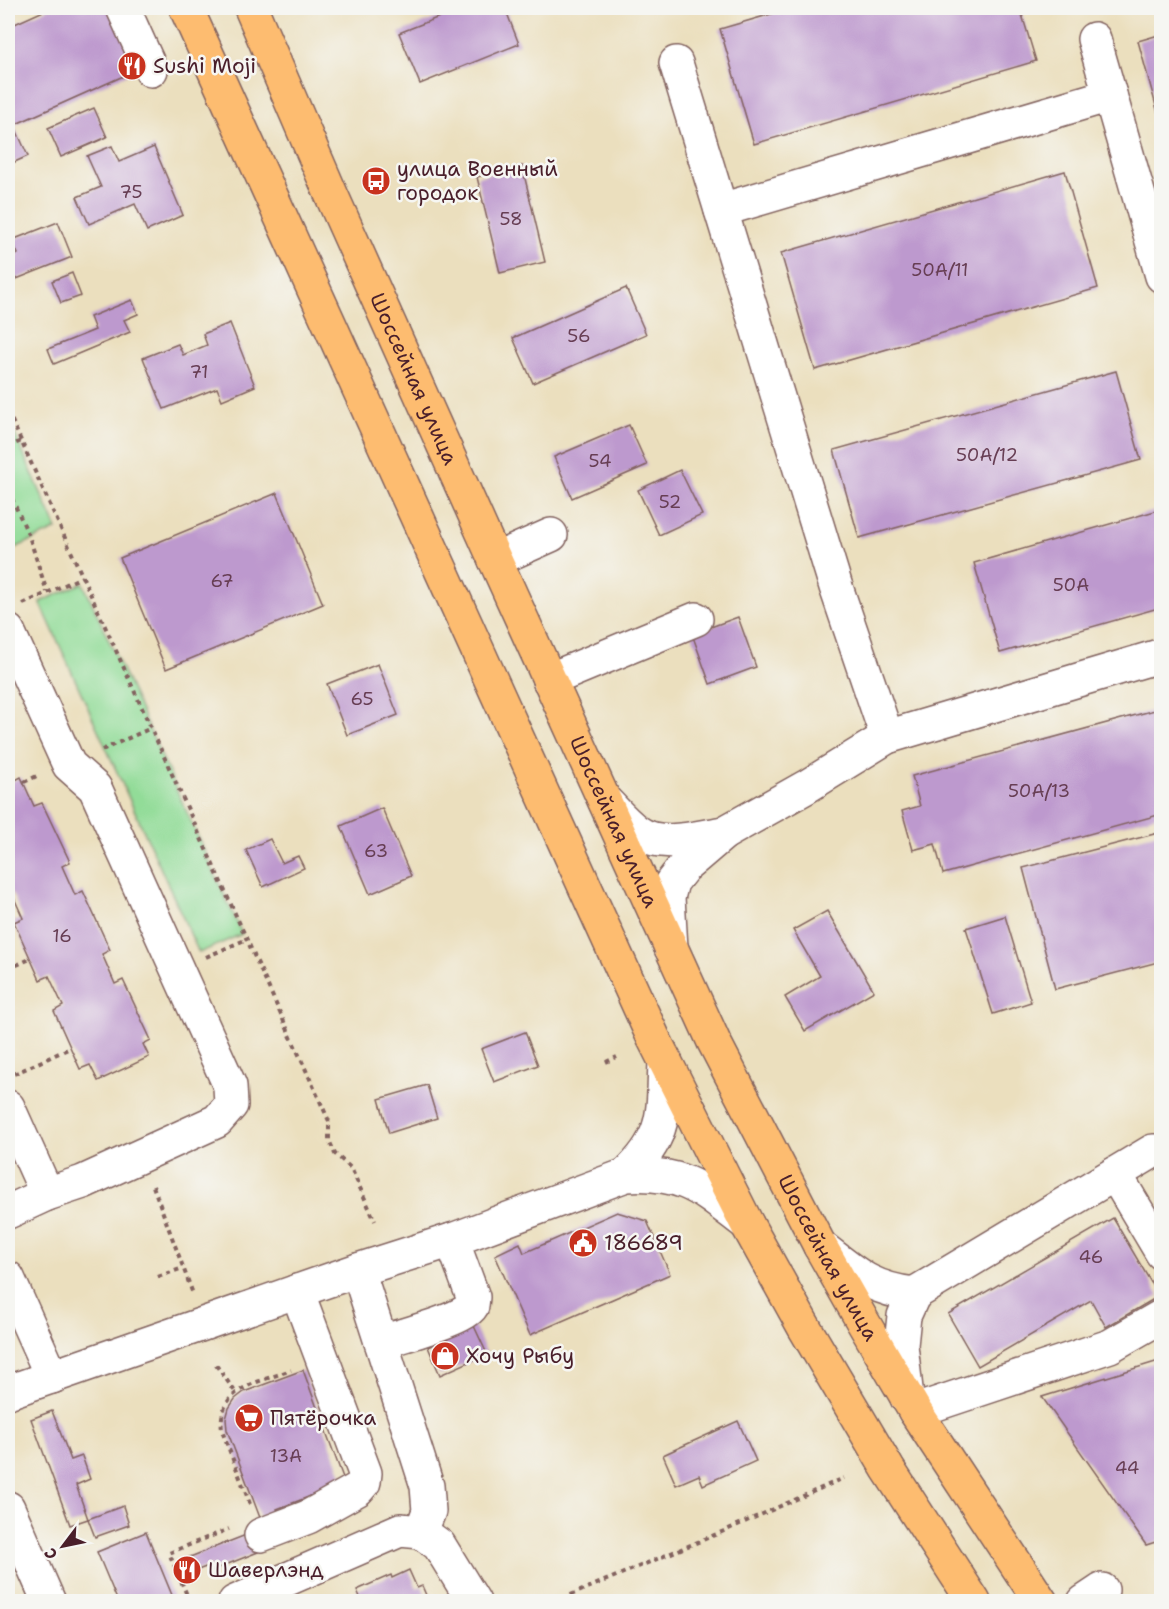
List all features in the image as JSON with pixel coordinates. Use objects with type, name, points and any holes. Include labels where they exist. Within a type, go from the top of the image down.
[{"type":"main road","points":[[186,8],[555,824],[665,1061],[747,1224],[802,1325],[888,1468],[974,1602]]},
{"type":"main road","name":"Шоссейная улица","points":[[251,8],[331,194],[714,1042],[820,1246],[911,1405],[1041,1602]]},
{"type":"street","points":[[123,8],[151,70]]},
{"type":"street","points":[[1094,39],[1161,276]]},
{"type":"street","points":[[676,63],[836,587],[887,737]]},
{"type":"street","points":[[721,210],[1110,95]]},
{"type":"street","points":[[495,560],[551,535]]},
{"type":"street","points":[[8,1212],[47,1194],[83,1182],[217,1121],[231,1105],[230,1086],[95,788],[69,765],[13,619]]},
{"type":"street","points":[[549,680],[696,619]]},
{"type":"street","points":[[671,948],[668,898],[672,882],[683,868],[724,833],[806,787],[887,737],[1161,655]]},
{"type":"street","points":[[603,799],[637,832],[652,838],[670,841],[724,833]]},
{"type":"street","points":[[626,1175],[643,1158],[656,1138],[663,1116],[665,1061]]},
{"type":"street","points":[[8,1107],[47,1194]]},
{"type":"street","points":[[1161,1151],[1153,1151],[914,1294],[904,1316],[902,1345],[911,1405],[1110,1346],[1161,1316]]},
{"type":"street","points":[[8,1392],[358,1270],[452,1240],[626,1175],[651,1173],[677,1178],[701,1189],[747,1224]]},
{"type":"street","points":[[1115,1174],[1161,1253]]},
{"type":"street","points":[[381,1342],[444,1322],[465,1312],[472,1305],[473,1297],[452,1240]]},
{"type":"street","points":[[820,1246],[866,1281],[891,1292],[914,1294]]},
{"type":"street","points":[[358,1270],[427,1485],[429,1511],[421,1532]]},
{"type":"street","points":[[8,1278],[52,1377]]},
{"type":"street","points":[[258,1527],[308,1517],[358,1489],[364,1482],[365,1473],[297,1291]]},
{"type":"street","points":[[8,1508],[49,1602]]},
{"type":"street","points":[[235,1602],[400,1530],[421,1532],[439,1545],[474,1602]]},
{"type":"path","points":[[8,412],[329,1121],[329,1140],[335,1154],[351,1168],[375,1221]]},
{"type":"path","points":[[8,447],[21,441]]},
{"type":"path","points":[[8,490],[29,536],[47,592]]},
{"type":"path","points":[[13,619],[47,592],[82,577]]},
{"type":"path","points":[[69,765],[151,728]]},
{"type":"path","points":[[178,970],[247,939]]},
{"type":"path","points":[[8,969],[30,959]]},
{"type":"path","points":[[8,1076],[70,1048]]},
{"type":"path","points":[[606,1062],[617,1057]]},
{"type":"path","points":[[141,1155],[194,1298]]},
{"type":"path","points":[[158,1277],[183,1269]]},
{"type":"path","points":[[190,1602],[169,1553],[258,1527],[222,1431],[221,1419],[224,1407],[242,1389],[322,1358]]},
{"type":"path","points":[[216,1365],[236,1393]]},
{"type":"path","points":[[554,1602],[844,1478]]},
{"type":"green space","points":[[8,419],[57,529],[15,548],[8,531]]},
{"type":"green space","points":[[83,583],[242,934],[199,953],[40,602]]},
{"type":"building","points":[[50,8],[112,8],[139,69],[14,125],[28,156],[8,165],[8,27]]},
{"type":"building","points":[[462,8],[505,8],[519,44],[420,84],[399,33]]},
{"type":"building","points":[[792,8],[1020,8],[1036,61],[754,144],[720,29]]},
{"type":"building","points":[[1162,34],[1162,124],[1161,124],[1138,41]]},
{"type":"building","points":[[94,108],[107,137],[61,157],[48,128]]},
{"type":"building","points":[[112,146],[119,162],[154,147],[183,215],[147,231],[135,204],[89,224],[77,197],[101,187],[87,156]]},
{"type":"building","points":[[522,166],[545,262],[500,273],[477,177]]},
{"type":"building","points":[[1065,171],[1098,288],[815,370],[781,253]]},
{"type":"building","points":[[58,222],[72,257],[14,280],[8,259],[18,254],[12,240]]},
{"type":"building","points":[[72,273],[81,296],[61,303],[52,281]]},
{"type":"building","points":[[626,288],[646,334],[533,383],[513,338]]},
{"type":"building","points":[[132,300],[138,314],[124,320],[130,332],[54,364],[48,349],[95,330],[90,317]]},
{"type":"building","points":[[230,323],[255,386],[222,400],[217,388],[164,409],[143,358],[178,344],[183,355],[207,345],[203,334]]},
{"type":"building","points":[[1116,371],[1141,460],[859,538],[834,450]]},
{"type":"building","points":[[629,425],[647,465],[572,498],[554,457]]},
{"type":"building","points":[[680,470],[702,515],[659,535],[638,490]]},
{"type":"building","points":[[277,493],[323,604],[166,669],[120,558]]},
{"type":"building","points":[[1162,509],[1162,607],[1000,653],[974,563]]},
{"type":"building","points":[[738,617],[756,667],[710,684],[692,634]]},
{"type":"building","points":[[378,664],[398,715],[347,735],[327,684]]},
{"type":"building","points":[[1162,708],[1162,814],[943,874],[935,844],[913,850],[902,811],[920,806],[912,776]]},
{"type":"building","points":[[21,777],[34,806],[42,803],[70,862],[62,866],[75,895],[83,891],[110,950],[102,954],[115,984],[123,980],[151,1040],[143,1044],[149,1057],[98,1081],[90,1065],[80,1069],[54,1011],[63,1006],[49,976],[40,980],[14,922],[23,918],[10,889],[8,890],[8,784]]},
{"type":"building","points":[[382,808],[411,876],[370,894],[341,826]]},
{"type":"building","points":[[1162,832],[1162,961],[1055,989],[1023,868]]},
{"type":"building","points":[[270,839],[282,863],[298,856],[304,868],[263,887],[246,850]]},
{"type":"building","points":[[827,911],[874,991],[805,1031],[785,997],[820,976],[793,930]]},
{"type":"building","points":[[1005,916],[1031,1002],[993,1014],[966,928]]},
{"type":"building","points":[[525,1032],[538,1065],[494,1082],[481,1049]]},
{"type":"building","points":[[427,1085],[437,1118],[389,1133],[379,1099]]},
{"type":"building","points":[[617,1212],[647,1221],[670,1274],[530,1335],[495,1255],[520,1243],[524,1253]]},
{"type":"building","points":[[1113,1218],[1159,1296],[1106,1327],[1091,1300],[978,1366],[948,1314]]},
{"type":"building","points":[[474,1326],[487,1354],[440,1375],[428,1347]]},
{"type":"building","points":[[1162,1360],[1162,1540],[1146,1545],[1042,1397]]},
{"type":"building","points":[[303,1370],[345,1483],[277,1509],[280,1516],[262,1523],[227,1430],[226,1419],[235,1399],[244,1392]]},
{"type":"building","points":[[52,1411],[71,1460],[82,1456],[90,1479],[76,1485],[88,1519],[70,1525],[31,1419]]},
{"type":"building","points":[[738,1421],[756,1461],[703,1485],[699,1475],[676,1485],[663,1455]]},
{"type":"building","points":[[123,1506],[129,1525],[95,1537],[88,1519]]},
{"type":"building","points":[[146,1532],[174,1600],[170,1602],[118,1602],[97,1552]]},
{"type":"building","points":[[251,1533],[258,1552],[213,1570],[211,1565],[190,1573],[185,1559]]},
{"type":"building","points":[[409,1570],[417,1588],[422,1586],[429,1602],[349,1602],[360,1597],[357,1590]]},
{"type":"place","name":"Sushi Moji","points":[[132,66]]},
{"type":"place","name":"улица Военный городок","points":[[376,181]]},
{"type":"place","name":"186689","points":[[583,1243]]},
{"type":"place","name":"Хочу Рыбу","points":[[445,1356]]},
{"type":"place","name":"Пятёрочка","points":[[249,1418]]},
{"type":"place","name":"Шаверлэнд","points":[[187,1570]]}]
